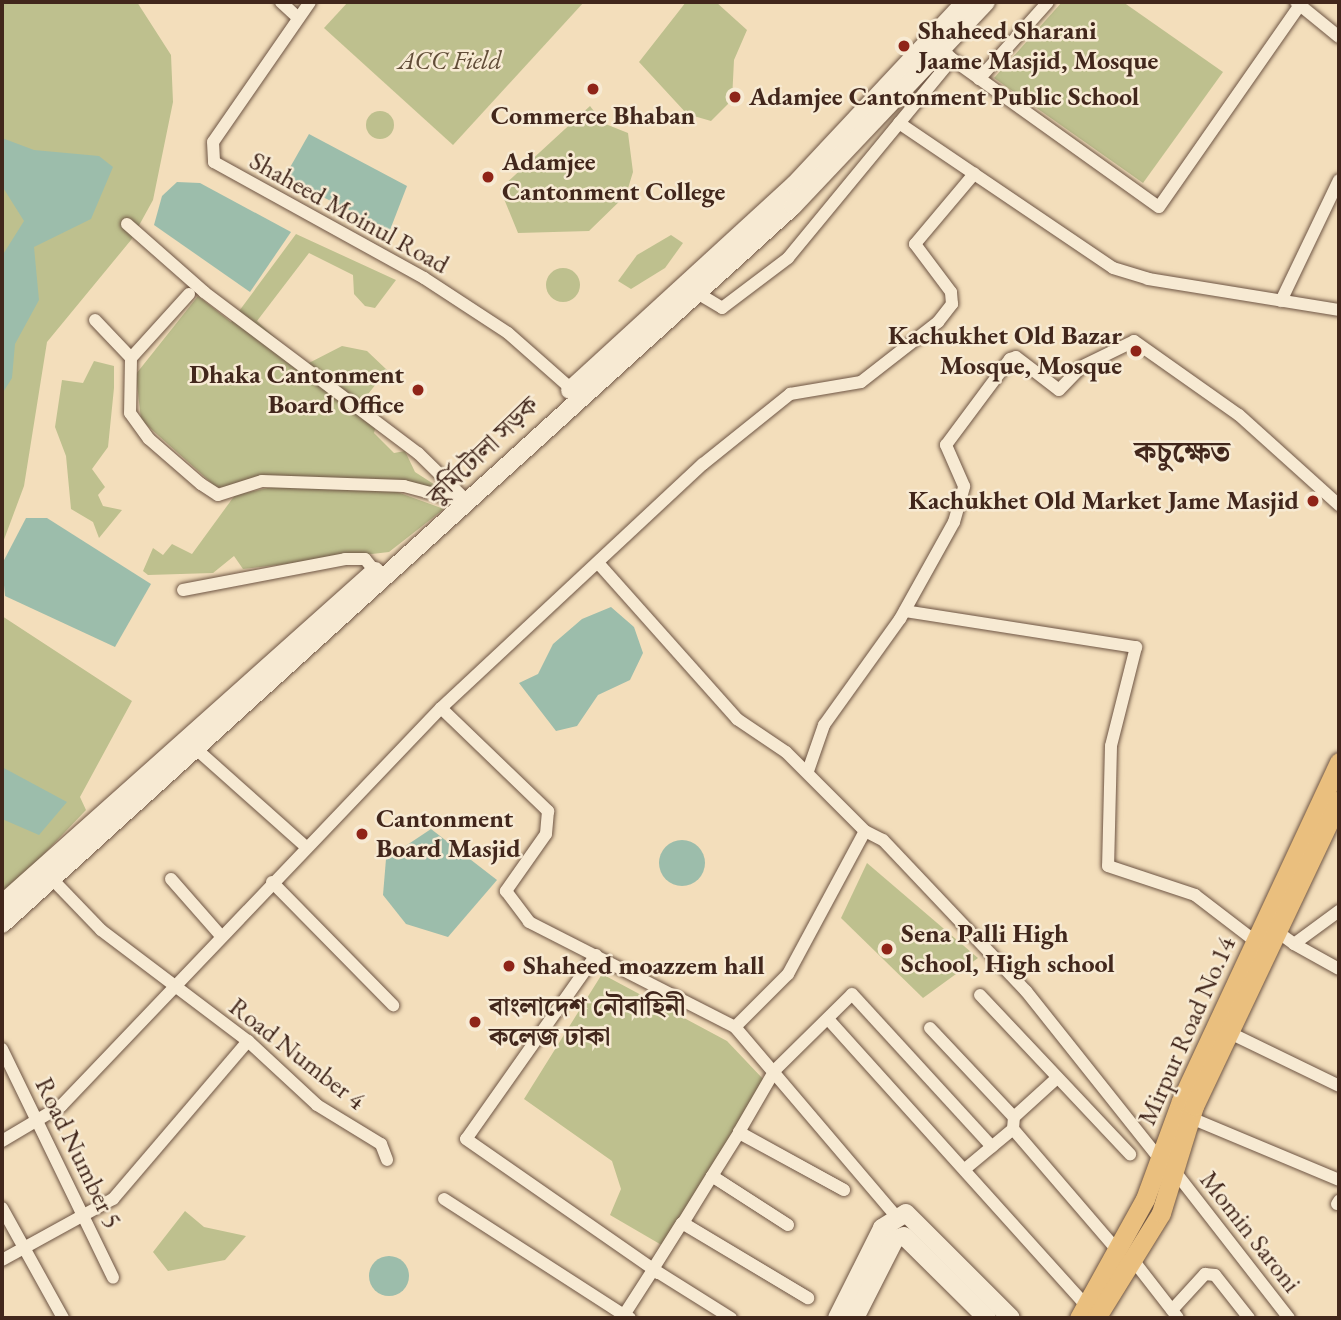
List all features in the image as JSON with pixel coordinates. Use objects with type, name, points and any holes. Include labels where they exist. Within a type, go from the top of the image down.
[{"type":"main road","name":"কুর্মিটোলা সড়ক","points":[[2,924],[464,499],[794,185],[965,2]]},
{"type":"main road","name":"কুর্মিটোলা সড়ক","points":[[575,393],[699,294],[947,55],[986,2]]},
{"type":"main road","name":"কুর্মিটোলা সড়ক","points":[[2,904],[379,576]]},
{"type":"main road","name":"Mirpur Road No.14","points":[[1168,1167],[1181,1101],[1339,762]]},
{"type":"main road","name":"Mirpur Road No.14","points":[[1087,1314],[1126,1255],[1275,930],[1339,800]]},
{"type":"main road","points":[[837,1318],[891,1227],[920,1220],[1011,1318]]},
{"type":"main road","points":[[855,1318],[891,1227]]},
{"type":"main road","points":[[891,1227],[912,1240],[987,1318]]},
{"type":"street","points":[[281,2],[298,18]]},
{"type":"street","name":"Shaheed Moinul Road","points":[[310,2],[214,142],[214,162],[424,278],[508,333],[575,393]]},
{"type":"street","points":[[979,79],[1048,2]]},
{"type":"street","points":[[699,294],[722,308],[788,258],[899,122],[947,55],[1159,208],[1297,4],[1339,37]]},
{"type":"street","points":[[899,122],[1113,268],[1148,279],[1339,310]]},
{"type":"street","points":[[2,1141],[39,1123],[172,989],[304,845],[441,708],[599,564],[703,464],[790,394],[861,382],[938,322],[952,304],[951,292],[915,244],[974,174]]},
{"type":"street","points":[[1281,300],[1339,180]]},
{"type":"street","points":[[127,224],[204,292],[464,499]]},
{"type":"street","points":[[131,358],[189,294]]},
{"type":"street","points":[[95,320],[131,358],[136,426],[218,495],[262,481],[404,486],[464,499]]},
{"type":"street","points":[[807,771],[824,724],[905,611],[963,496],[946,445],[1010,359],[1059,390],[1081,367],[1134,341],[1213,394],[1339,505]]},
{"type":"street","points":[[183,590],[345,559],[365,559],[379,576]]},
{"type":"street","name":"Momin Saroni","points":[[599,564],[737,719],[807,771],[865,831],[883,840],[1026,991],[1289,1318]]},
{"type":"street","points":[[905,611],[1136,647],[1111,746],[1108,866],[1195,895],[1255,941]]},
{"type":"street","points":[[441,708],[548,811],[546,834],[506,891],[529,922],[735,1027],[775,1070],[891,1227]]},
{"type":"street","points":[[195,748],[304,845]]},
{"type":"street","points":[[735,1027],[788,974],[865,831]]},
{"type":"street","name":"Road Number 4","points":[[51,878],[172,989],[248,1041],[317,1105],[381,1144],[387,1160]]},
{"type":"street","points":[[171,879],[221,936]]},
{"type":"street","points":[[272,881],[393,1005]]},
{"type":"street","points":[[1294,944],[1339,911]]},
{"type":"street","points":[[1275,930],[1339,969]]},
{"type":"street","points":[[596,955],[466,1139],[653,1269],[731,1318]]},
{"type":"street","points":[[750,1139],[739,1132],[775,1070],[852,994],[992,1147]]},
{"type":"street","points":[[980,995],[1130,1154]]},
{"type":"street","points":[[828,1019],[965,1170],[1087,1314]]},
{"type":"street","points":[[930,1028],[1175,1314],[1205,1273],[1215,1275],[1249,1318]]},
{"type":"street","points":[[1228,1032],[1339,1086]]},
{"type":"street","points":[[2,1260],[24,1251],[113,1199],[248,1041]]},
{"type":"street","name":"Road Number 5","points":[[2,1049],[113,1278]]},
{"type":"street","points":[[965,1170],[992,1147],[1057,1078]]},
{"type":"street","points":[[1191,1118],[1339,1180]]},
{"type":"street","points":[[653,1269],[682,1223],[768,1274],[682,1223],[712,1176],[766,1211],[712,1176],[739,1133],[838,1187]]},
{"type":"street","points":[[444,1199],[627,1316],[653,1270],[731,1318]]},
{"type":"street","points":[[2,1209],[63,1318]]},
{"type":"green space","points":[[2,2],[137,2],[171,55],[173,102],[153,200],[131,240],[47,342],[24,486],[2,545]]},
{"type":"green space","name":"ACC Field","points":[[348,2],[584,2],[453,145],[324,28]]},
{"type":"green space","points":[[686,2],[716,2],[747,30],[734,60],[732,100],[711,121],[687,114],[639,62]]},
{"type":"green space","points":[[1062,2],[1123,2],[1223,72],[1143,183],[994,78]]},
{"type":"green space","points":[[590,106],[603,123],[628,133],[633,172],[626,195],[589,231],[518,233],[500,189]]},
{"type":"green space","points":[[380,111],[390,115],[394,125],[390,135],[380,139],[370,135],[366,125],[370,115]]},
{"type":"green space","points":[[296,234],[396,280],[375,308],[365,306],[354,294],[353,275],[309,253],[257,321],[305,365],[342,346],[367,351],[387,370],[365,398],[380,410],[374,433],[394,453],[405,451],[415,472],[446,492],[389,489],[444,509],[389,552],[243,569],[234,556],[213,573],[148,575],[143,571],[153,548],[163,555],[172,544],[192,554],[235,495],[272,487],[216,487],[141,420],[136,374],[198,296],[231,322]]},
{"type":"green space","points":[[671,235],[683,243],[665,268],[631,289],[618,281],[637,255]]},
{"type":"green space","points":[[563,268],[575,273],[580,285],[575,297],[563,302],[551,297],[546,285],[551,273]]},
{"type":"green space","points":[[94,361],[114,366],[114,388],[108,447],[92,469],[105,487],[98,495],[103,506],[122,510],[99,538],[93,522],[71,509],[66,456],[55,427],[62,380],[83,383]]},
{"type":"green space","points":[[2,616],[132,701],[80,797],[86,810],[2,898]]},
{"type":"green space","points":[[867,863],[978,958],[923,998],[841,918]]},
{"type":"green space","points":[[602,974],[727,1041],[764,1080],[665,1247],[610,1215],[621,1189],[612,1161],[524,1099]]},
{"type":"green space","points":[[185,1211],[204,1227],[246,1236],[225,1260],[168,1271],[153,1252]]},
{"type":"shaded area","points":[[309,134],[407,186],[390,230],[284,178]]},
{"type":"shaded area","points":[[2,138],[34,150],[99,156],[113,167],[91,219],[34,247],[39,300],[15,344],[12,378],[2,394],[2,256],[24,221],[2,186]]},
{"type":"shaded area","points":[[177,182],[200,183],[291,232],[250,292],[154,225],[162,196]]},
{"type":"shaded area","points":[[26,518],[47,518],[151,584],[115,647],[5,596],[2,564]]},
{"type":"shaded area","points":[[611,607],[634,627],[643,653],[630,680],[598,695],[577,726],[556,731],[519,683],[538,674],[553,644],[582,619]]},
{"type":"shaded area","points":[[2,767],[67,802],[39,835],[2,819]]},
{"type":"shaded area","points":[[431,829],[497,880],[448,937],[406,924],[383,895],[386,859]]},
{"type":"shaded area","points":[[682,840],[698,847],[705,863],[698,879],[682,886],[666,879],[659,863],[666,847]]},
{"type":"shaded area","points":[[389,1256],[397,1257],[403,1262],[408,1268],[408,1284],[403,1290],[397,1295],[389,1296],[381,1295],[375,1290],[370,1284],[369,1276],[370,1268],[375,1262],[381,1257]]},
{"type":"place","name":"Shaheed Sharani Jaame Masjid, Mosque","points":[[904,46]]},
{"type":"place","name":"Commerce Bhaban","points":[[593,89]]},
{"type":"place","name":"Adamjee Cantonment Public School","points":[[735,97]]},
{"type":"place","name":"Adamjee Cantonment College","points":[[488,177]]},
{"type":"place","name":"Kachukhet Old Bazar Mosque, Mosque","points":[[1136,351]]},
{"type":"place","name":"Dhaka Cantonment Board Office","points":[[418,390]]},
{"type":"place","name":"Kachukhet Old Market Jame Masjid","points":[[1313,501]]},
{"type":"place","name":"Cantonment Board Masjid","points":[[362,834]]},
{"type":"place","name":"Sena Palli High School, High school","points":[[887,949]]},
{"type":"place","name":"Shaheed moazzem hall","points":[[509,966]]},
{"type":"place","name":"বাংলাদেশ নৌবাহিনী কলেজ ঢাকা","points":[[475,1022]]},
{"type":"district","name":"কচুক্ষেত","points":[[1182,452]]}]
